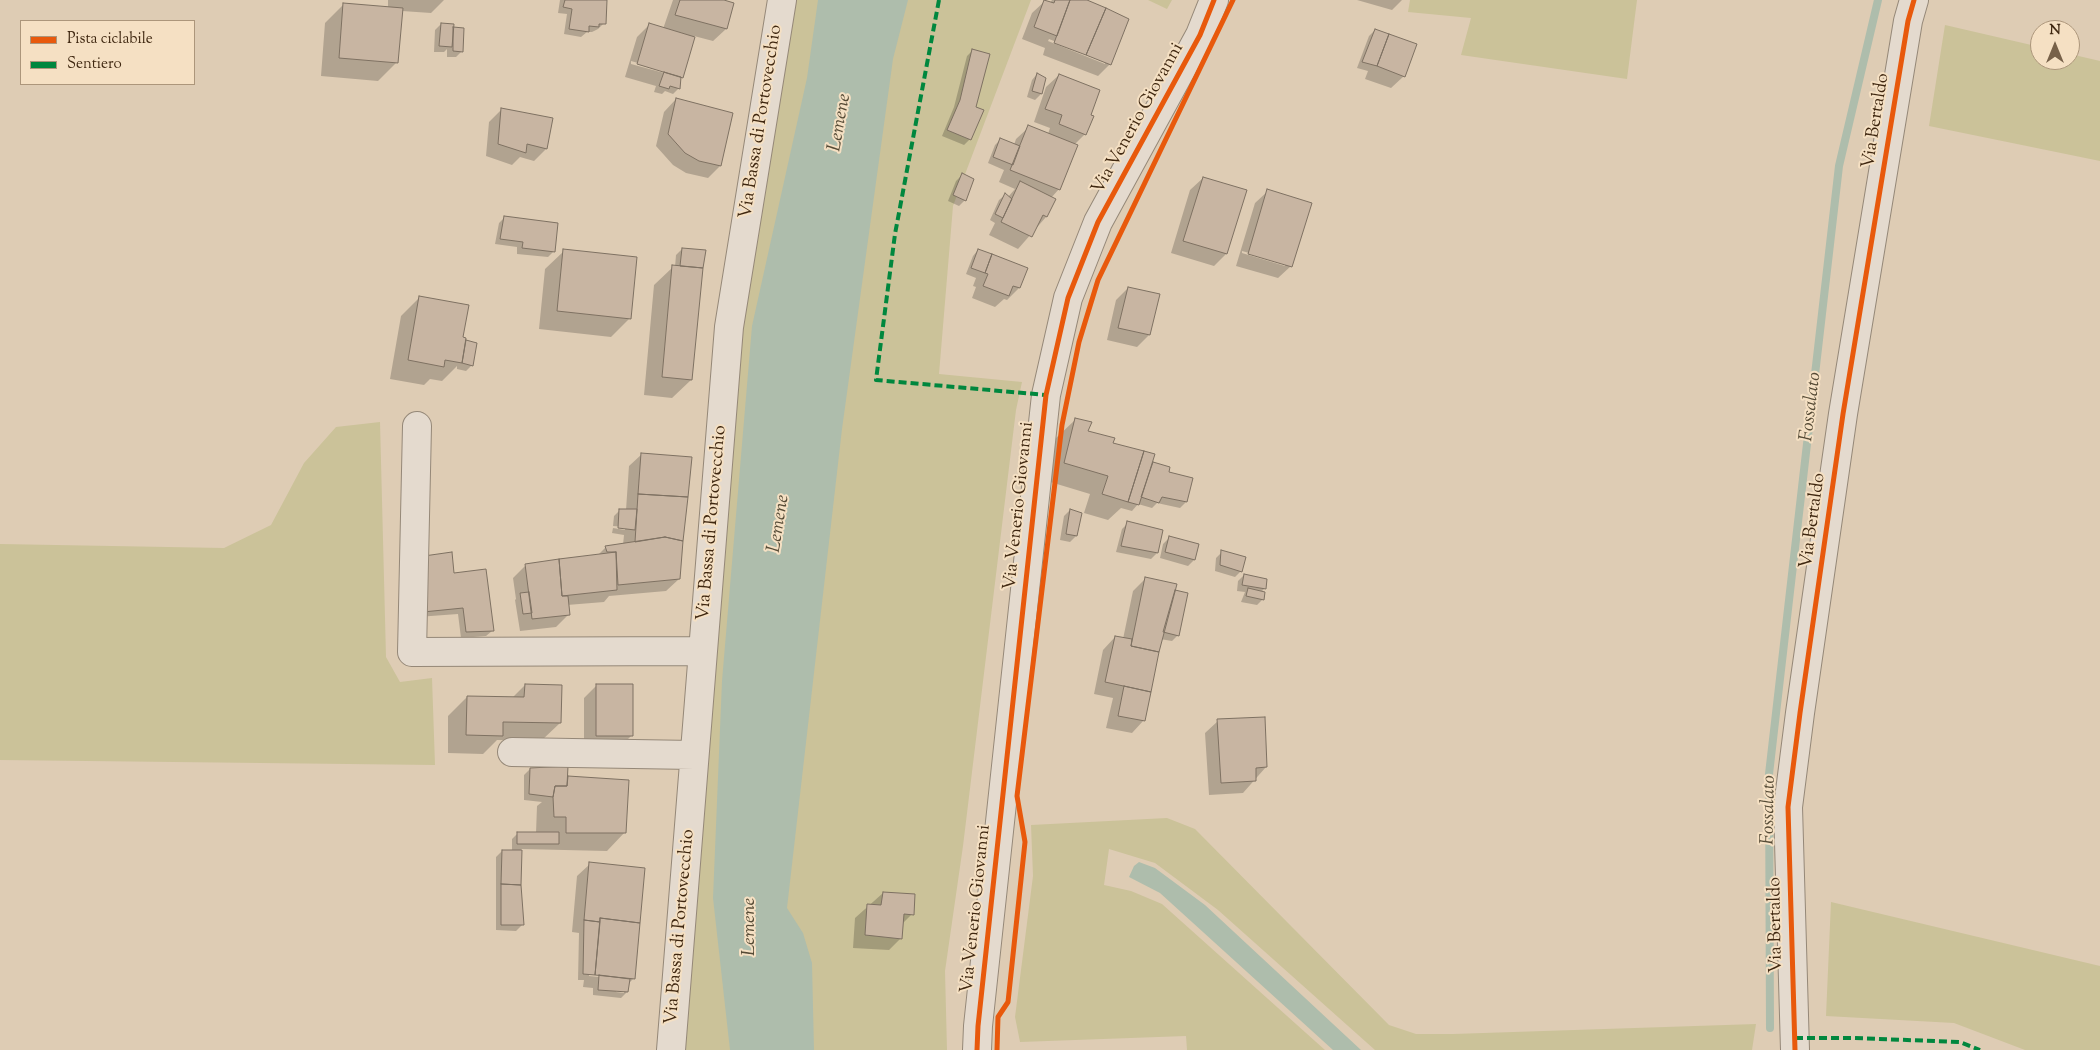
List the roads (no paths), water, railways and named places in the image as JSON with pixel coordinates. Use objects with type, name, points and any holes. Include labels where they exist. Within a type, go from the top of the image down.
[{"type":"street","name":"Via Bassa di Portovecchio","points":[[671,1050],[728,328],[782,0]]},
{"type":"street","name":"Via Venerio Giovanni","points":[[978,1050],[979,1016],[1046,395],[1068,298],[1098,222],[1200,35],[1214,0]]},
{"type":"street","name":"Via Bertaldo","points":[[1796,1050],[1788,807],[1843,414],[1908,21],[1914,0]]},
{"type":"street","points":[[417,426],[412,652],[703,652]]},
{"type":"street","points":[[512,752],[694,755]]},
{"type":"water","name":"Lemene","points":[[818,0],[908,0],[893,59],[842,429],[787,908],[803,933],[812,963],[814,1050],[730,1050],[713,898],[722,681],[752,326],[807,78]]},
{"type":"water","points":[[1139,862],[1155,868],[1205,905],[1361,1050],[1333,1050],[1160,893],[1129,877],[1134,866]]},
{"type":"waterway","name":"Fossalato","points":[[1770,1028],[1769,774],[1839,166],[1878,0]]}]
